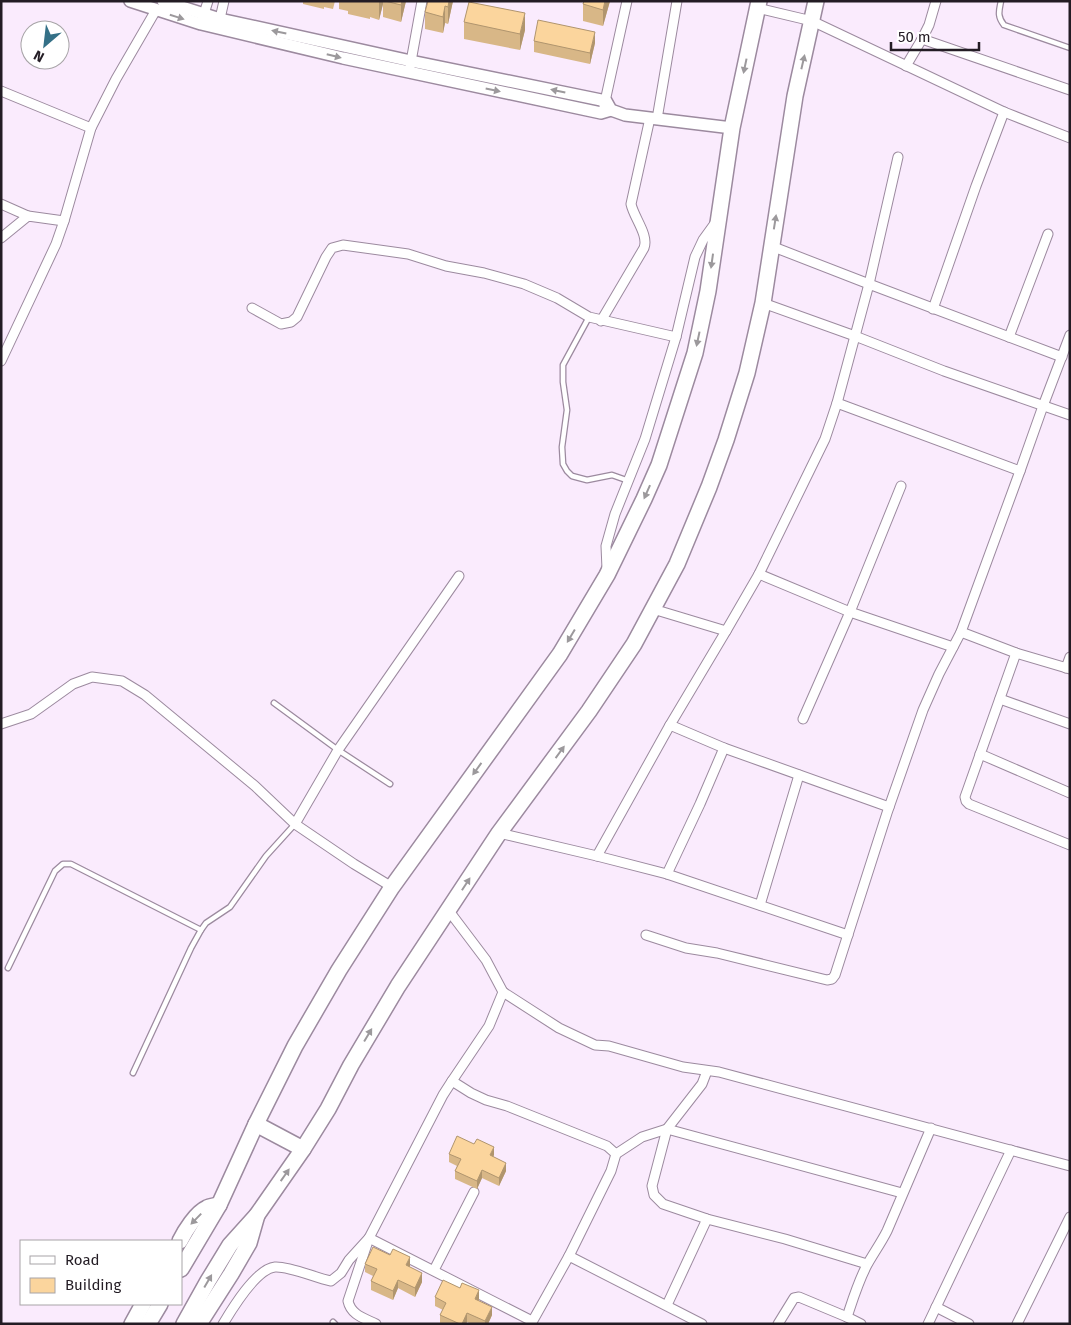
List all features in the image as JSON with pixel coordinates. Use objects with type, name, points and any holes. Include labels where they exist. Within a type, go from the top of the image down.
[{"type":"main road","points":[[184,1324],[230,1245],[257,1215],[303,1149],[328,1109],[350,1065],[398,986],[499,833],[589,711],[634,644],[677,564],[719,459],[747,373],[763,303],[795,96],[816,1]]},
{"type":"main road","points":[[182,1267],[219,1205],[256,1124],[295,1046],[339,970],[392,887],[560,654],[607,575],[659,465],[695,353],[708,291],[732,128],[758,5]]},
{"type":"main road","points":[[256,1124],[303,1149]]},
{"type":"main road","points":[[180,1240],[186,1229],[206,1208],[219,1205]]},
{"type":"main road","points":[[199,1324],[249,1243],[257,1215]]},
{"type":"main road","points":[[132,1324],[142,1305]]},
{"type":"main road","points":[[148,1324],[159,1305]]},
{"type":"street","points":[[130,1],[159,6],[203,20],[606,108],[625,115],[732,128]]},
{"type":"street","points":[[203,20],[208,1]]},
{"type":"street","points":[[219,23],[224,1]]},
{"type":"street","points":[[410,66],[422,1]]},
{"type":"street","points":[[606,108],[627,1]]},
{"type":"street","points":[[601,321],[646,242],[631,204],[654,119],[677,1]]},
{"type":"street","points":[[906,66],[929,25],[936,1]]},
{"type":"street","points":[[758,5],[812,21],[1004,112],[1070,138]]},
{"type":"street","points":[[1,361],[56,244],[91,128],[116,79],[159,6]]},
{"type":"street","points":[[922,39],[1070,90]]},
{"type":"street","points":[[1,91],[91,128]]},
{"type":"street","points":[[933,309],[1004,112]]},
{"type":"street","points":[[597,856],[670,726],[760,574],[825,438],[837,403],[869,284],[898,158]]},
{"type":"street","points":[[1,204],[28,216],[64,221]]},
{"type":"street","points":[[1,238],[28,216]]},
{"type":"street","points":[[607,575],[606,546],[615,514],[645,439],[676,337],[695,257],[703,240],[719,218]]},
{"type":"street","points":[[1009,337],[1048,234]]},
{"type":"street","points":[[252,308],[281,324],[292,322],[297,317],[326,257],[332,248],[343,245],[408,254],[446,266],[484,273],[524,284],[557,298],[589,317],[676,337]]},
{"type":"street","points":[[771,246],[933,309],[1062,356]]},
{"type":"street","points":[[763,303],[1070,416]]},
{"type":"street","points":[[646,935],[686,948],[730,956],[827,980],[832,979],[835,975],[889,807],[923,710],[961,632],[1070,335]]},
{"type":"street","points":[[837,403],[1020,471]]},
{"type":"street","points":[[803,719],[850,612],[901,486]]},
{"type":"street","points":[[760,574],[850,612],[953,648]]},
{"type":"street","points":[[295,824],[338,750],[459,576]]},
{"type":"street","points":[[653,609],[726,631]]},
{"type":"street","points":[[961,632],[1016,653],[1068,668],[1070,657]]},
{"type":"street","points":[[1016,653],[964,797],[969,804],[1070,845]]},
{"type":"street","points":[[1,724],[30,714],[73,684],[92,677],[122,681],[146,695],[255,786],[295,824],[392,887]]},
{"type":"street","points":[[1000,699],[1070,724]]},
{"type":"street","points":[[670,726],[724,748],[889,807]]},
{"type":"street","points":[[667,874],[724,748]]},
{"type":"street","points":[[980,754],[1070,793]]},
{"type":"street","points":[[760,905],[799,775]]},
{"type":"street","points":[[499,833],[667,874],[848,935]]},
{"type":"street","points":[[449,911],[486,960],[503,992],[559,1028],[595,1045],[609,1046],[684,1067],[719,1072],[1070,1166]]},
{"type":"street","points":[[376,1324],[354,1313],[349,1307],[348,1301],[369,1238],[443,1095],[490,1026],[503,992]]},
{"type":"street","points":[[707,1071],[702,1084],[667,1129],[652,1186],[654,1196],[663,1204],[707,1219],[785,1239],[867,1264]]},
{"type":"street","points":[[452,1081],[471,1094],[507,1106],[607,1146],[616,1154]]},
{"type":"street","points":[[847,1317],[867,1264],[887,1231],[931,1128]]},
{"type":"street","points":[[369,1238],[532,1322],[569,1256],[611,1171],[616,1154],[642,1137],[667,1129],[902,1193]]},
{"type":"street","points":[[928,1324],[1010,1150]]},
{"type":"street","points":[[434,1270],[474,1192]]},
{"type":"street","points":[[1017,1324],[1070,1217]]},
{"type":"street","points":[[667,1305],[707,1219]]},
{"type":"street","points":[[223,1324],[249,1285],[273,1267],[331,1281],[341,1274],[349,1260],[369,1238]]},
{"type":"street","points":[[569,1256],[702,1324]]},
{"type":"street","points":[[778,1324],[794,1298],[799,1297],[861,1324]]},
{"type":"street","points":[[936,1307],[970,1324]]},
{"type":"lane","points":[[1001,1],[998,14],[1004,25],[1070,48]]},
{"type":"lane","points":[[589,317],[563,365],[563,382],[567,410],[562,447],[563,464],[572,476],[587,480],[612,475],[628,481]]},
{"type":"lane","points":[[274,703],[338,750],[390,784]]},
{"type":"lane","points":[[133,1073],[201,930],[206,923],[230,907],[266,856],[295,824]]},
{"type":"lane","points":[[8,968],[55,871],[63,864],[71,864],[201,930]]},
{"type":"building","points":[[385,1],[402,1],[401,5]]},
{"type":"building","points":[[428,1],[449,1],[448,7],[445,6],[443,17],[425,12]]},
{"type":"building","points":[[584,1],[605,1],[603,10],[583,4]]},
{"type":"building","points":[[469,2],[525,13],[520,34],[464,22]]},
{"type":"building","points":[[538,20],[595,32],[590,53],[534,41]]},
{"type":"building","points":[[457,1136],[474,1144],[477,1139],[494,1147],[490,1155],[506,1163],[499,1178],[482,1170],[477,1181],[455,1171],[461,1159],[449,1154]]},
{"type":"building","points":[[373,1247],[390,1255],[393,1249],[410,1257],[406,1265],[422,1273],[415,1288],[398,1280],[393,1291],[371,1281],[377,1269],[365,1264]]},
{"type":"building","points":[[443,1280],[460,1288],[462,1283],[479,1290],[475,1299],[492,1307],[485,1321],[467,1313],[462,1324],[460,1324],[440,1315],[446,1303],[435,1297]]}]
